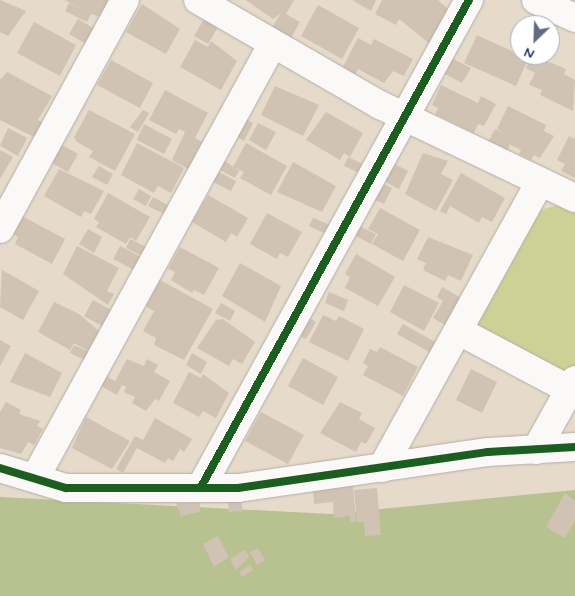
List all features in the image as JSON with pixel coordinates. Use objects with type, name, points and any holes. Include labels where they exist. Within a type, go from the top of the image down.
[{"type":"street","points":[[0,229],[125,0]]},
{"type":"street","points":[[198,0],[273,44],[404,116],[575,198]]},
{"type":"street","points":[[201,487],[469,0]]},
{"type":"street","points":[[536,0],[575,18]]},
{"type":"street","points":[[35,478],[273,44]]},
{"type":"street","points":[[382,468],[540,182]]},
{"type":"street","points":[[459,331],[572,385],[536,450]]},
{"type":"street","points":[[0,468],[66,488],[238,488],[382,468],[575,447]]},
{"type":"green space","points":[[558,205],[575,212],[575,366],[569,376],[472,331],[537,211]]},
{"type":"green space","points":[[575,490],[575,596],[0,596],[0,497],[330,514]]},
{"type":"building","points":[[0,0],[26,11],[8,36],[0,32]]},
{"type":"building","points":[[65,0],[109,1],[100,17],[91,14],[87,22],[65,11],[69,3],[81,9]]},
{"type":"building","points":[[246,0],[294,0],[286,14],[300,22],[290,40],[271,29],[281,13],[273,19]]},
{"type":"building","points":[[352,0],[376,0],[371,11]]},
{"type":"building","points":[[382,0],[438,0],[448,9],[430,44],[399,19],[396,25],[375,14]]},
{"type":"building","points":[[142,4],[180,29],[166,54],[126,32]]},
{"type":"building","points":[[318,5],[359,28],[342,59],[301,36]]},
{"type":"building","points":[[78,19],[95,29],[86,44],[69,34]]},
{"type":"building","points":[[204,19],[218,27],[208,44],[194,36]]},
{"type":"building","points":[[34,22],[76,45],[60,76],[17,53]]},
{"type":"building","points":[[477,35],[510,50],[510,65],[525,65],[516,86],[464,63]]},
{"type":"building","points":[[358,38],[371,45],[374,39],[413,59],[404,76],[393,71],[384,83],[358,69],[355,74],[343,67]]},
{"type":"building","points":[[195,40],[208,47],[211,41],[237,61],[221,90],[180,67]]},
{"type":"building","points":[[453,59],[471,68],[462,83],[445,74]]},
{"type":"building","points":[[111,60],[153,83],[140,108],[97,85]]},
{"type":"building","points":[[527,65],[556,65],[566,69],[564,74],[575,80],[573,111],[540,95],[542,90],[529,85],[535,73],[526,68]]},
{"type":"building","points":[[7,72],[52,96],[38,120],[44,123],[36,138],[0,120],[0,80]]},
{"type":"building","points":[[441,85],[478,103],[481,96],[496,104],[484,126],[478,124],[474,133],[435,114],[438,108],[432,105]]},
{"type":"building","points":[[275,86],[319,105],[303,136],[261,115]]},
{"type":"building","points":[[165,90],[208,113],[195,138],[202,142],[197,151],[189,148],[197,152],[188,169],[172,160],[185,132],[179,129],[176,134],[149,120]]},
{"type":"building","points":[[508,106],[546,125],[544,131],[554,136],[540,158],[534,155],[531,160],[519,154],[521,150],[505,142],[510,145],[507,151],[488,142],[495,129],[506,134],[497,129]]},
{"type":"building","points":[[89,110],[135,134],[115,171],[89,157],[93,151],[77,142],[74,137]]},
{"type":"building","points":[[143,110],[149,113],[138,132],[130,127]]},
{"type":"building","points":[[326,112],[363,133],[350,157],[344,153],[340,160],[306,140]]},
{"type":"building","points":[[246,119],[253,123],[244,141],[237,137]]},
{"type":"building","points":[[258,123],[276,132],[266,150],[249,140]]},
{"type":"building","points":[[144,124],[172,139],[164,154],[137,140]]},
{"type":"building","points":[[8,128],[27,138],[18,156],[0,146]]},
{"type":"building","points":[[569,136],[575,139],[575,178],[561,171],[565,164],[557,160]]},
{"type":"building","points":[[137,143],[184,168],[171,193],[158,186],[154,193],[121,175]]},
{"type":"building","points":[[246,143],[287,166],[271,195],[240,178],[244,172],[233,167]]},
{"type":"building","points":[[62,145],[78,154],[68,172],[52,163]]},
{"type":"building","points":[[0,150],[13,157],[0,179]]},
{"type":"building","points":[[423,153],[448,161],[441,174],[453,180],[436,211],[405,194]]},
{"type":"building","points":[[348,157],[363,164],[359,173],[344,166]]},
{"type":"building","points":[[225,161],[239,171],[235,178],[220,170]]},
{"type":"building","points":[[293,162],[336,186],[322,212],[277,192]]},
{"type":"building","points":[[393,163],[408,171],[399,189],[384,181]]},
{"type":"building","points":[[99,166],[113,174],[107,185],[92,177]]},
{"type":"building","points":[[59,169],[104,191],[91,214],[84,211],[81,217],[44,196]]},
{"type":"building","points":[[219,172],[236,181],[231,191],[213,182]]},
{"type":"building","points":[[461,173],[505,198],[492,222],[482,217],[479,223],[450,206],[446,214],[440,211]]},
{"type":"building","points":[[383,184],[392,188],[384,204],[375,200]]},
{"type":"building","points":[[139,189],[151,196],[146,206],[133,199]]},
{"type":"building","points":[[108,193],[150,217],[136,241],[130,237],[126,244],[96,227],[99,222],[94,219]]},
{"type":"building","points":[[208,195],[248,218],[237,237],[231,233],[226,242],[192,222]]},
{"type":"building","points":[[153,197],[169,206],[164,214],[148,206]]},
{"type":"building","points":[[380,208],[420,230],[403,261],[372,244],[378,234],[368,229]]},
{"type":"building","points":[[267,213],[302,232],[288,257],[280,253],[277,259],[250,244]]},
{"type":"building","points":[[22,216],[65,239],[52,264],[15,244],[18,237],[13,234]]},
{"type":"building","points":[[313,218],[330,225],[326,234],[309,226]]},
{"type":"building","points":[[359,226],[376,234],[371,244],[354,235]]},
{"type":"building","points":[[88,229],[102,237],[94,253],[79,244]]},
{"type":"building","points":[[428,237],[473,255],[461,281],[448,275],[445,281],[423,270],[426,263],[417,259]]},
{"type":"building","points":[[130,239],[146,247],[142,256],[126,248]]},
{"type":"building","points":[[77,246],[119,268],[107,291],[114,294],[108,305],[63,274]]},
{"type":"building","points":[[120,246],[141,257],[134,270],[113,259]]},
{"type":"building","points":[[180,247],[219,268],[204,295],[194,290],[192,293],[171,280],[175,272],[168,269]]},
{"type":"building","points":[[356,254],[395,277],[378,306],[345,288],[350,277],[345,274]]},
{"type":"building","points":[[240,263],[281,286],[265,322],[222,296]]},
{"type":"building","points":[[2,270],[39,291],[23,320],[0,307]]},
{"type":"building","points":[[160,280],[213,309],[184,360],[154,345],[156,338],[143,331],[154,311],[145,306]]},
{"type":"building","points":[[404,285],[439,303],[424,331],[390,312]]},
{"type":"building","points":[[442,287],[463,299],[445,325],[433,318],[443,301],[437,297]]},
{"type":"building","points":[[329,292],[348,300],[344,311],[325,303]]},
{"type":"building","points":[[93,300],[111,310],[102,326],[84,316]]},
{"type":"building","points":[[54,302],[79,314],[99,331],[88,351],[74,343],[70,350],[38,332]]},
{"type":"building","points":[[221,303],[235,311],[230,321],[215,313]]},
{"type":"building","points":[[323,315],[336,321],[339,316],[364,329],[348,361],[309,342]]},
{"type":"building","points":[[309,318],[316,322],[306,339],[299,336]]},
{"type":"building","points":[[223,319],[255,342],[242,364],[233,359],[229,366],[197,348],[216,320]]},
{"type":"building","points":[[403,324],[437,343],[431,353],[397,334]]},
{"type":"building","points":[[0,340],[11,346],[0,366]]},
{"type":"building","points":[[74,345],[89,352],[85,360],[70,353]]},
{"type":"building","points":[[380,347],[418,367],[403,396],[363,375],[368,366],[363,363],[370,349],[377,352]]},
{"type":"building","points":[[25,353],[62,373],[50,397],[10,382]]},
{"type":"building","points":[[192,353],[207,362],[201,374],[186,365]]},
{"type":"building","points":[[303,358],[338,377],[323,405],[288,386]]},
{"type":"building","points":[[127,359],[144,366],[147,359],[158,365],[154,372],[170,381],[159,401],[155,399],[146,411],[132,403],[135,397],[124,392],[126,387],[122,385],[117,395],[101,386],[106,376],[115,381]]},
{"type":"building","points":[[471,369],[497,382],[482,413],[456,400]]},
{"type":"building","points":[[189,372],[201,378],[203,374],[229,393],[216,418],[203,411],[199,417],[173,403]]},
{"type":"building","points":[[6,402],[21,410],[19,414],[40,421],[37,426],[43,429],[34,445],[28,442],[21,454],[0,448],[0,412]]},
{"type":"building","points":[[340,402],[362,413],[359,419],[375,428],[366,444],[361,442],[356,452],[320,433]]},
{"type":"building","points":[[261,412],[304,435],[288,464],[245,441]]},
{"type":"building","points":[[86,417],[130,441],[112,469],[72,448]]},
{"type":"building","points":[[155,418],[192,439],[184,452],[180,449],[173,461],[168,458],[165,463],[137,448],[123,473],[116,469],[135,436],[143,440]]},
{"type":"building","points":[[353,486],[356,522],[350,523],[350,516],[334,518],[333,502],[314,504],[313,490]]},
{"type":"building","points":[[377,488],[381,535],[365,536],[364,522],[357,522],[354,490]]},
{"type":"building","points":[[565,493],[575,501],[575,521],[565,538],[546,527]]},
{"type":"building","points":[[241,499],[243,511],[229,512],[228,501]]},
{"type":"building","points":[[176,503],[200,503],[200,512],[181,516]]},
{"type":"building","points":[[218,536],[229,557],[214,567],[203,544]]},
{"type":"building","points":[[258,548],[265,560],[257,565],[250,552]]},
{"type":"building","points":[[245,550],[249,557],[236,570],[230,559]]},
{"type":"building","points":[[250,565],[253,570],[242,577],[239,572]]},
{"type":"cycle path","points":[[201,487],[469,0]]},
{"type":"cycle path","points":[[0,468],[66,488],[238,488],[488,452],[575,447]]}]
